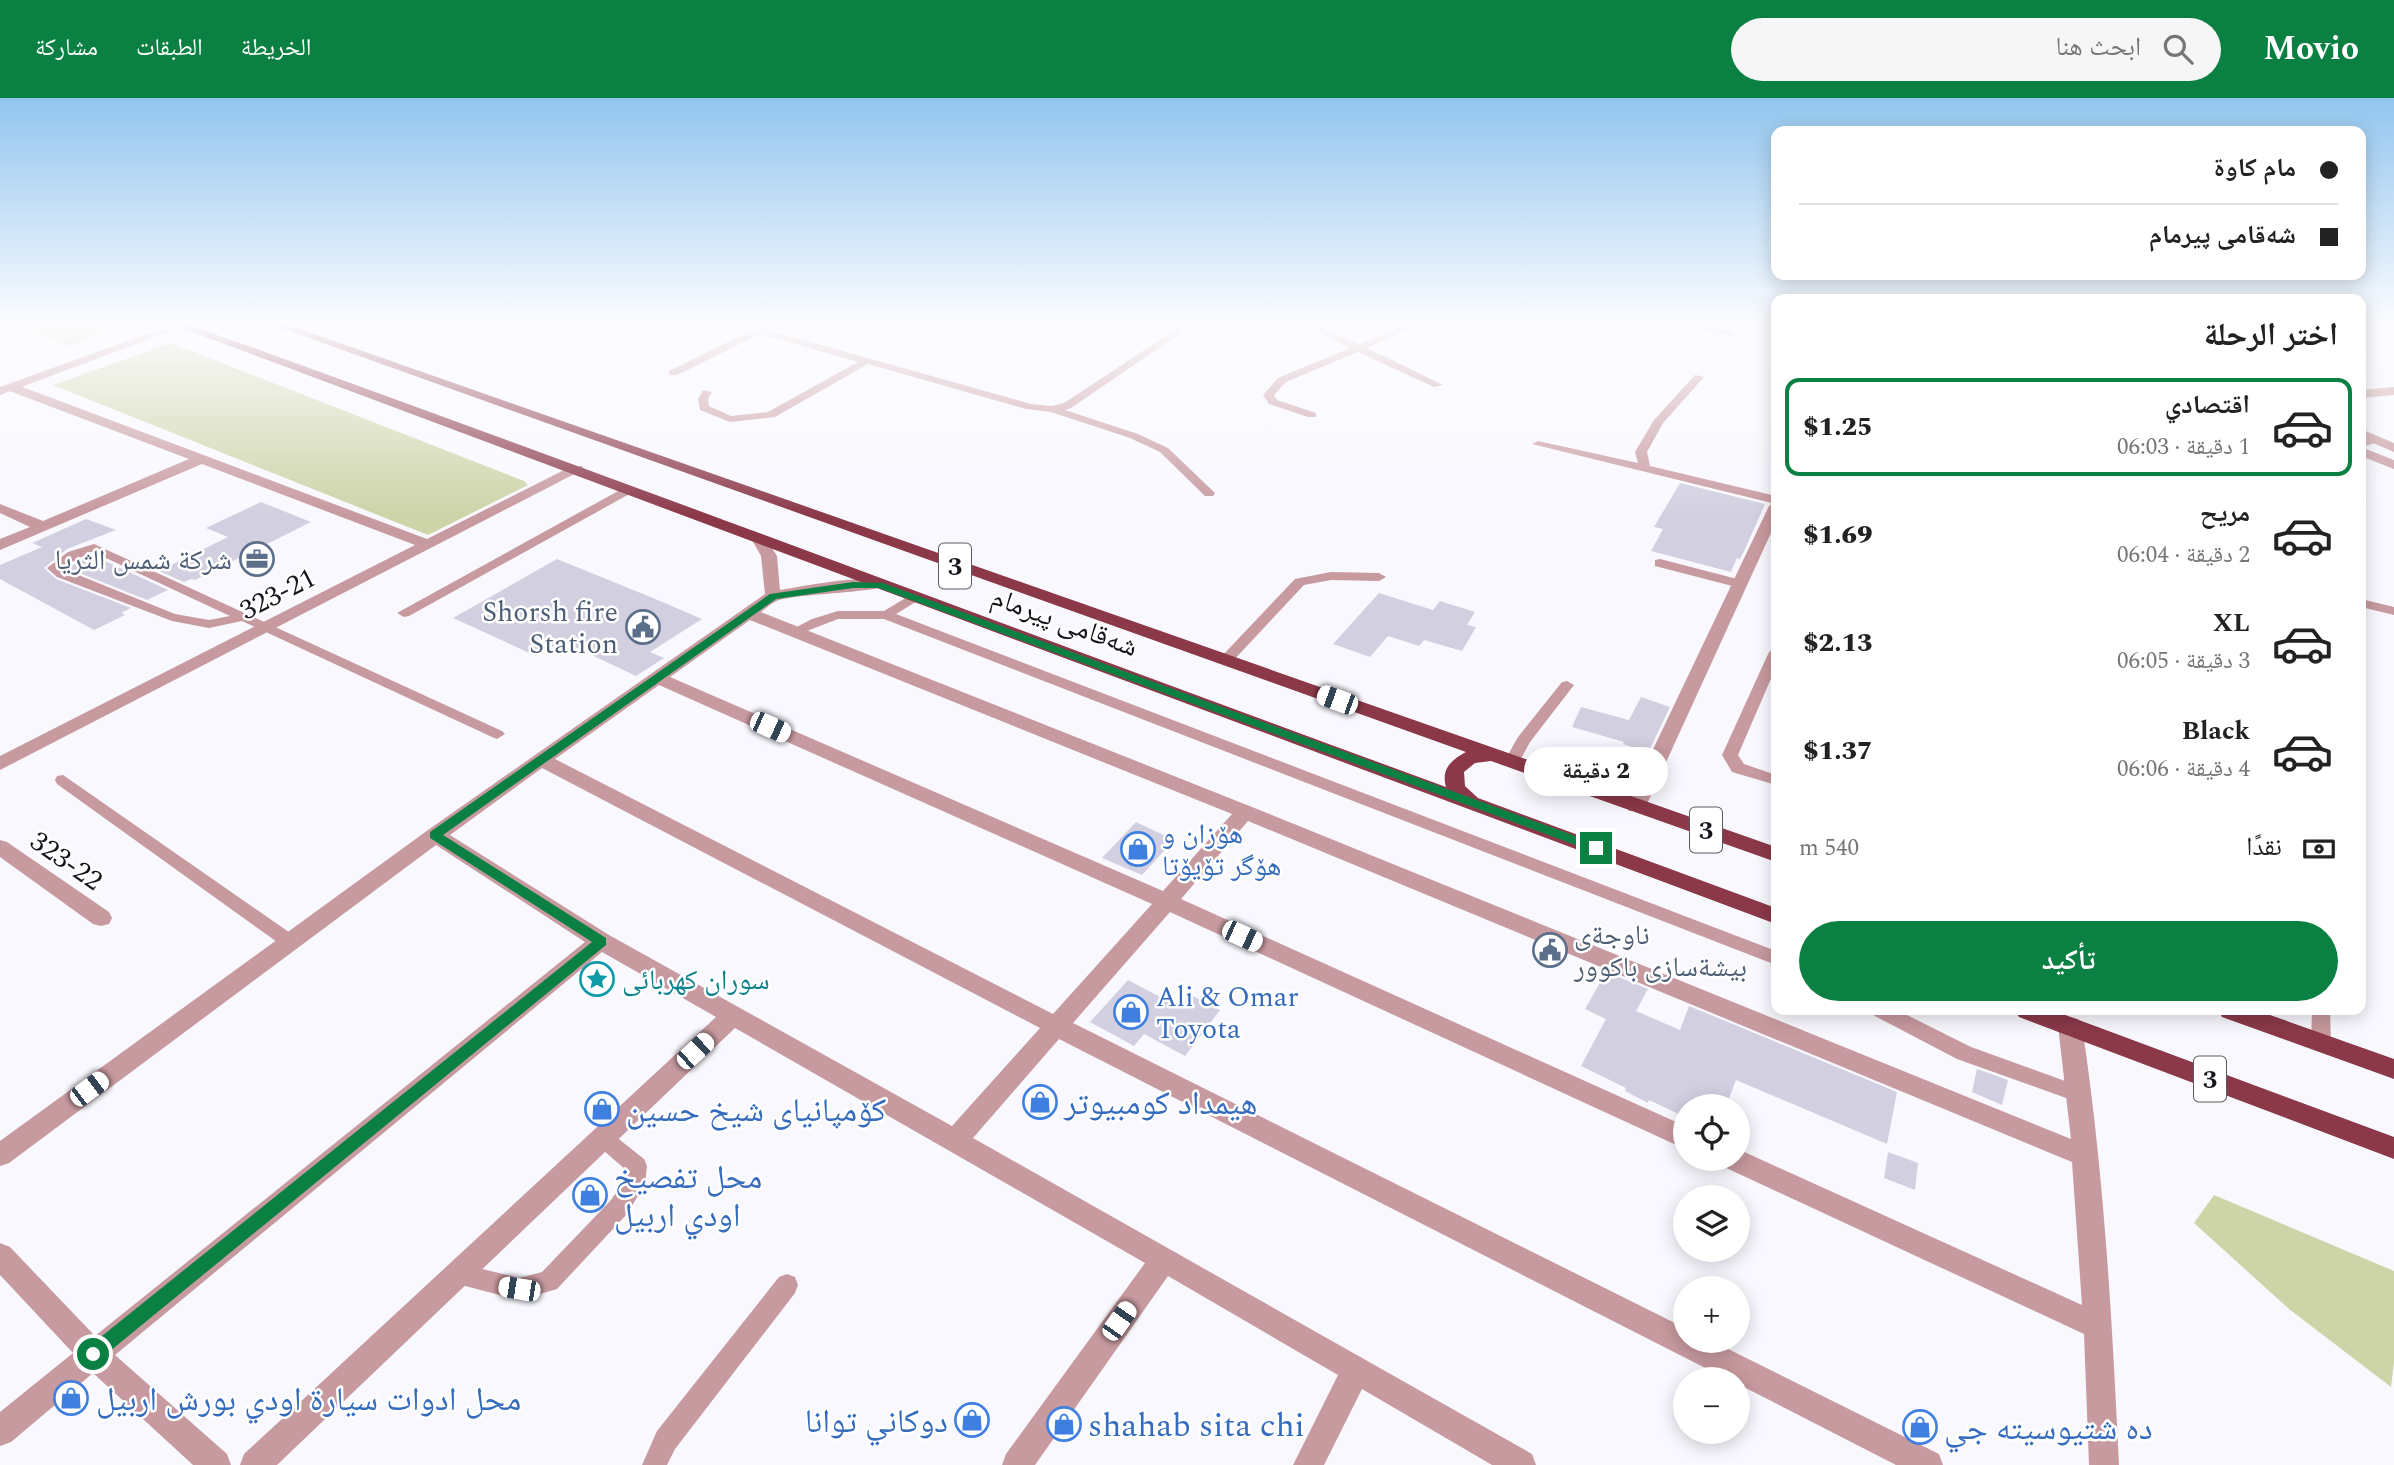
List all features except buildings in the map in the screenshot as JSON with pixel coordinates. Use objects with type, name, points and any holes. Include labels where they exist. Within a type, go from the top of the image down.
[{"type":"highway","name":"شەقامی پیرمام","points":[[354,388],[1771,914]]},
{"type":"highway","name":"شەقامی پیرمام","points":[[456,388],[1771,853]]},
{"type":"highway","points":[[1472,803],[1457,789],[1453,774],[1462,761],[1481,755],[1492,755]]},
{"type":"highway","name":"3","points":[[2040,1015],[2394,1148]]},
{"type":"highway","points":[[2244,1015],[2394,1069]]},
{"type":"street","points":[[9,388],[204,458],[428,545]]},
{"type":"street","points":[[2366,394],[2394,391]]},
{"type":"street","points":[[2368,442],[2394,448]]},
{"type":"street","points":[[2366,453],[2394,465]]},
{"type":"street","points":[[0,545],[204,458]]},
{"type":"street","name":"323-21","points":[[0,764],[577,469]]},
{"type":"street","points":[[0,509],[43,527]]},
{"type":"street","points":[[1636,806],[1771,517]]},
{"type":"street","points":[[761,540],[769,556],[773,596]]},
{"type":"street","points":[[0,1155],[435,835],[773,596],[853,585],[880,585]]},
{"type":"street","points":[[750,614],[1245,812],[2083,1156]]},
{"type":"street","points":[[659,679],[1168,902],[1673,1133]]},
{"type":"street","points":[[541,760],[1056,1026],[1928,1465]]},
{"type":"street","points":[[954,1142],[1245,812]]},
{"type":"street","points":[[435,835],[601,941],[1164,1259],[1521,1465]]},
{"type":"street","name":"323-22","points":[[0,847],[101,918]]},
{"type":"street","points":[[0,1431],[601,941]]},
{"type":"street","points":[[255,1465],[732,1016]]},
{"type":"street","points":[[2070,1026],[2080,1096],[2098,1326],[2104,1465]]},
{"type":"street","points":[[1750,1167],[2098,1326]]},
{"type":"street","points":[[0,1256],[93,1354],[216,1465]]},
{"type":"street","points":[[1017,1465],[1164,1259]]},
{"type":"street","points":[[1308,1465],[1356,1371]]},
{"type":"lane","points":[[707,392],[702,399],[704,408],[730,419],[771,415],[819,388]]},
{"type":"lane","points":[[962,388],[1030,407],[1052,409],[1133,436],[1164,450],[1209,493]]},
{"type":"lane","points":[[1052,409],[1067,406],[1094,388]]},
{"type":"lane","points":[[1275,388],[1268,395],[1273,402],[1312,415]]},
{"type":"lane","points":[[1645,468],[1641,452],[1658,422],[1689,388]]},
{"type":"lane","points":[[1538,444],[1771,499]]},
{"type":"lane","points":[[404,613],[629,489]]},
{"type":"lane","points":[[244,617],[209,624],[172,617],[62,574],[53,568],[61,561],[94,548],[244,617],[266,628],[497,734]]},
{"type":"lane","points":[[1660,564],[1740,584]]},
{"type":"lane","points":[[1226,660],[1300,582],[1331,576],[1379,578]]},
{"type":"lane","points":[[886,615],[914,597]]},
{"type":"lane","points":[[2366,604],[2394,611]]},
{"type":"lane","points":[[794,632],[818,619],[842,613],[859,611],[886,615],[1771,956]]},
{"type":"lane","points":[[1771,663],[1730,755],[1738,768],[1771,778]]},
{"type":"lane","points":[[1512,762],[1523,740],[1567,685]]},
{"type":"lane","points":[[63,780],[290,942]]},
{"type":"lane","points":[[1890,1015],[1964,1053],[2080,1096]]},
{"type":"lane","points":[[2321,1015],[2321,1042]]},
{"type":"lane","points":[[458,1274],[519,1289],[548,1280],[619,1208],[634,1184],[637,1166],[603,1138]]},
{"type":"lane","points":[[654,1465],[666,1440],[787,1285]]},
{"type":"green space","points":[[60,388],[286,388],[524,481],[528,485],[428,535]]},
{"type":"green space","points":[[2214,1195],[2394,1271],[2394,1362],[2391,1387],[2289,1309],[2194,1223]]},
{"type":"place","name":"شركة شمس الثريا","points":[[257,559]]},
{"type":"place","name":"Shorsh fire Station","points":[[643,627]]},
{"type":"place","name":"هۆزان و هۆگر تۆیۆتا","points":[[1138,849]]},
{"type":"place","name":"ناوجةى بيشةسازى باكوور","points":[[1550,950]]},
{"type":"place","name":"سوران کهربائی","points":[[597,979]]},
{"type":"place","name":"Ali & Omar Toyota","points":[[1131,1012]]},
{"type":"place","name":"هيمداد كومبيوتر","points":[[1040,1102]]},
{"type":"place","name":"کۆمپانیای شیخ حسین","points":[[602,1109]]},
{"type":"place","name":"محل تفصيخ اودي اربيل","points":[[590,1195]]},
{"type":"place","name":"محل ادوات سيارة اودي بورش اربيل","points":[[71,1398]]},
{"type":"place","name":"دوکاني توانا","points":[[972,1420]]},
{"type":"place","name":"shahab sita chi","points":[[1064,1424]]},
{"type":"place","name":"ده شتيوسيته جي","points":[[1920,1427]]},
{"type":"route","points":[[93,1354],[601,941],[435,835],[773,596],[853,585],[880,585],[1596,848]]}]
